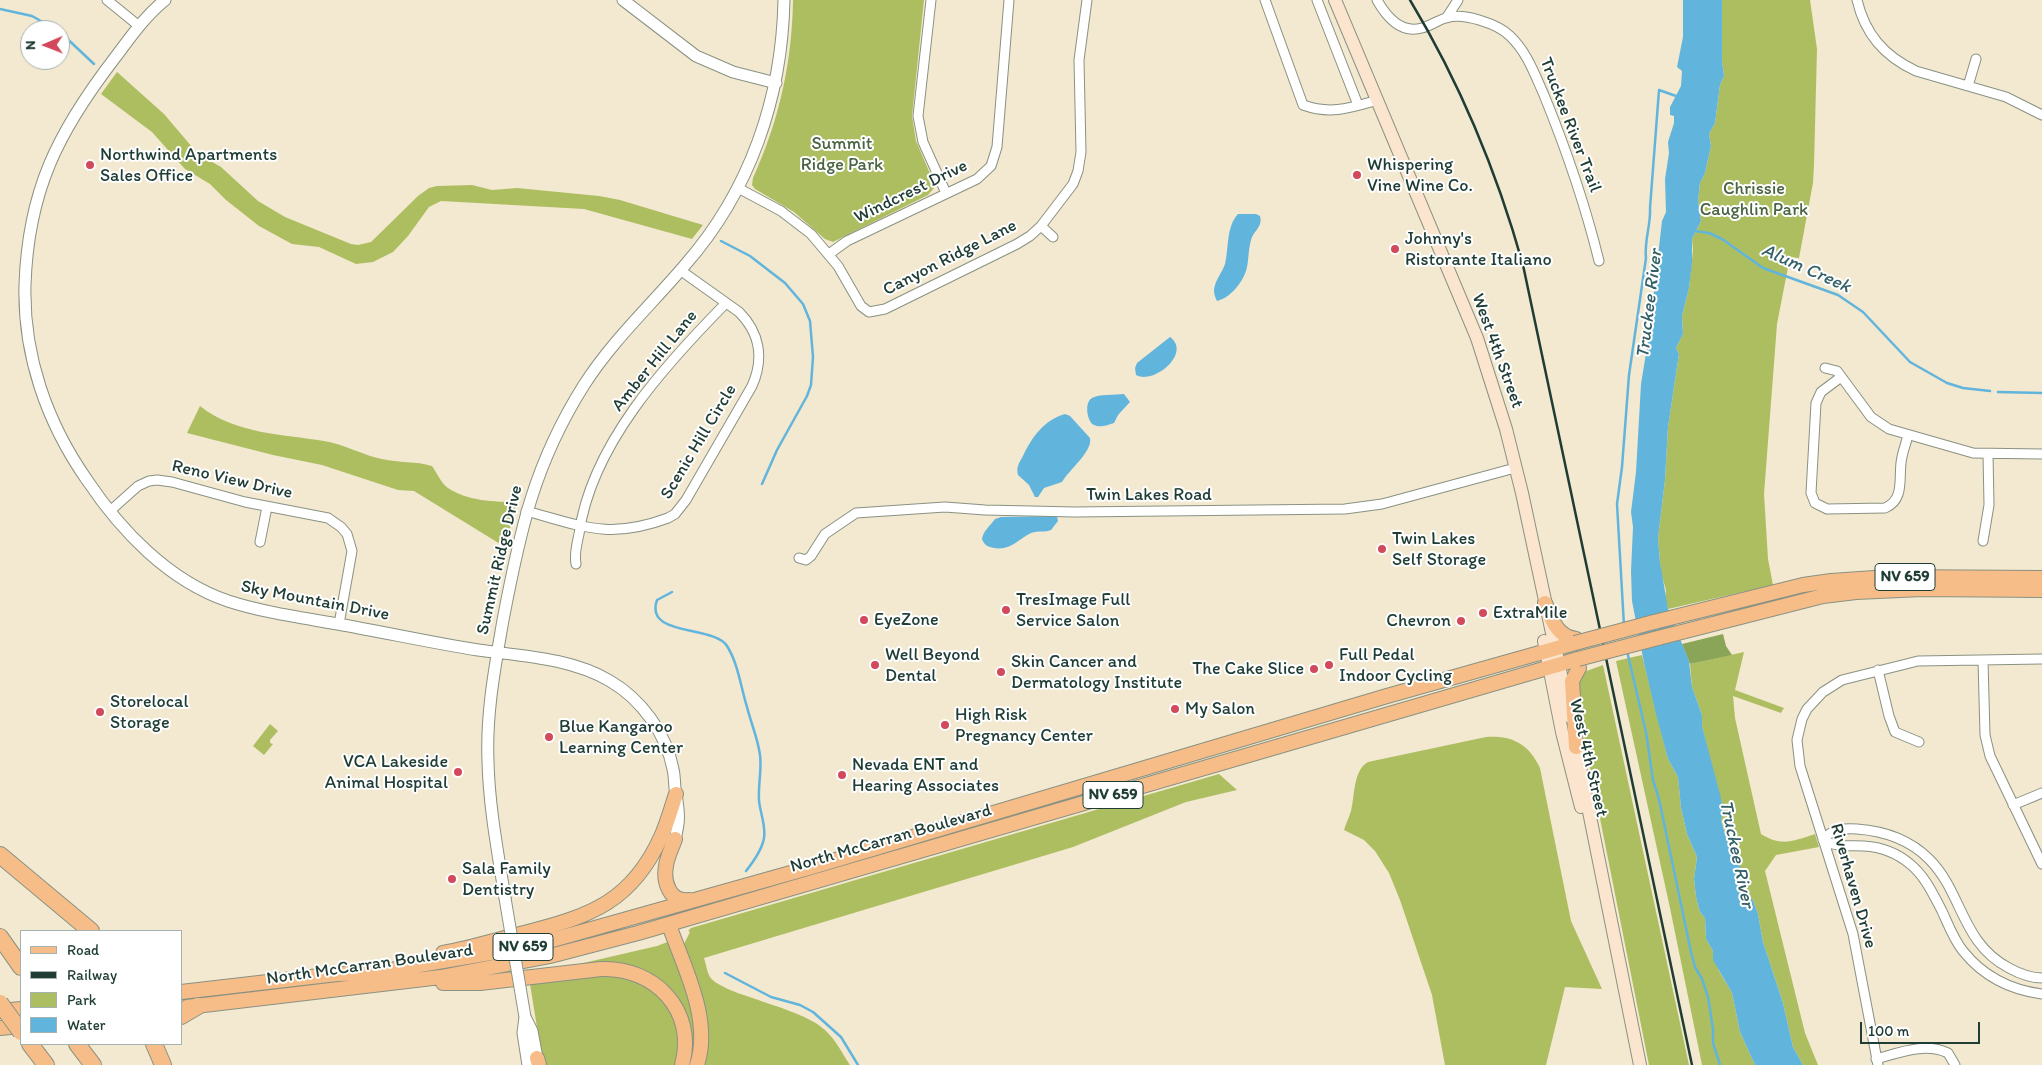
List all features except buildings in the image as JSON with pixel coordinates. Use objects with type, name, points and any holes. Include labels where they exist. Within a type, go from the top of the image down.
[{"type":"highway","points":[[0,855],[90,930]]},
{"type":"highway","points":[[0,937],[20,966]]},
{"type":"highway","points":[[0,1003],[20,1031]]},
{"type":"highway","points":[[182,1015],[198,1006]]},
{"type":"highway","points":[[155,1045],[165,1065]]},
{"type":"highway","points":[[164,1045],[165,1065]]},
{"type":"highway","points":[[80,1047],[93,1065]]},
{"type":"main road","name":"West 4th Street","points":[[1335,0],[1477,338],[1504,420],[1545,602],[1550,650]]},
{"type":"main road","name":"West 4th Street","points":[[1515,468],[1529,566],[1576,747],[1640,1065]]},
{"type":"main road","name":"North McCarran Boulevard","points":[[182,992],[337,974],[398,970],[531,946],[1284,728],[1575,641],[1609,635],[1803,585],[1860,578],[2042,578]]},
{"type":"main road","name":"North McCarran Boulevard","points":[[182,1008],[441,977],[550,956],[668,925],[1554,666],[1579,663],[1618,648],[1823,596],[1888,590],[2042,590]]},
{"type":"main road","points":[[1545,602],[1556,628],[1562,635],[1575,641]]},
{"type":"main road","points":[[1576,747],[1572,681],[1579,663]]},
{"type":"main road","name":"West 4th Street","points":[[1554,666],[1568,760],[1614,935]]},
{"type":"main road","points":[[1284,728],[1290,744]]},
{"type":"main road","points":[[337,974],[450,952],[562,923],[592,912],[618,895],[637,876],[648,861],[664,831],[676,794]]},
{"type":"main road","points":[[675,839],[666,865],[665,875],[669,892],[674,897],[685,900],[704,897]]},
{"type":"main road","points":[[668,925],[700,1015],[702,1036],[697,1065]]},
{"type":"main road","points":[[402,982],[480,983],[601,969],[629,972],[653,983],[674,1004],[686,1035],[682,1065]]},
{"type":"main road","points":[[0,1011],[20,1008]]},
{"type":"main road","points":[[0,1028],[20,1026]]},
{"type":"street","points":[[107,0],[139,26]]},
{"type":"street","name":"Sky Mountain Drive","points":[[165,0],[139,26],[82,102],[55,150],[44,178],[32,222],[26,273],[26,317],[34,368],[46,405],[72,459],[110,511],[154,558],[207,592],[250,608],[579,668],[603,677],[621,689],[644,710],[658,732],[670,758],[680,814],[675,839]]},
{"type":"street","points":[[623,0],[696,56],[733,72],[776,83]]},
{"type":"street","name":"Summit Ridge Drive","points":[[535,1063],[532,1031],[525,1017],[505,898],[488,764],[489,705],[514,559],[526,510],[541,468],[552,443],[585,383],[615,343],[706,240],[738,188],[762,133],[776,83],[782,41],[784,0]]},
{"type":"street","points":[[931,0],[918,116],[923,142],[946,194]]},
{"type":"street","name":"Windcrest Drive","points":[[829,254],[847,241],[985,174],[995,158],[1009,0]]},
{"type":"street","name":"Canyon Ridge Lane","points":[[829,254],[846,279],[860,306],[869,312],[885,309],[1003,252],[1030,236],[1041,226],[1072,184],[1081,161],[1079,60],[1087,0]]},
{"type":"street","points":[[1265,0],[1303,104],[1315,109],[1340,111],[1378,100]]},
{"type":"street","points":[[1317,0],[1358,106]]},
{"type":"street","name":"Truckee River Trail","points":[[1377,0],[1390,19],[1407,28],[1422,28],[1447,17],[1463,17],[1486,23],[1510,35],[1526,55],[1564,146],[1578,185],[1599,261]]},
{"type":"street","points":[[1447,17],[1458,0]]},
{"type":"street","points":[[1857,0],[1866,27],[1873,39],[1892,58],[1916,71],[2006,97],[2042,115]]},
{"type":"street","points":[[1968,86],[1976,59]]},
{"type":"street","points":[[738,188],[794,219],[829,254]]},
{"type":"street","name":"Canyon Ridge Lane","points":[[1041,226],[1053,237]]},
{"type":"street","name":"Scenic Hill Circle","points":[[526,510],[593,530],[617,530],[659,521],[675,514],[686,500],[752,386],[758,369],[759,352],[752,329],[739,312],[680,270]]},
{"type":"street","name":"Amber Hill Lane","points":[[576,564],[575,552],[585,504],[597,474],[617,435],[633,410],[662,372],[726,302]]},
{"type":"street","points":[[1825,368],[1839,374],[1871,416],[1889,429],[1973,453],[2042,454]]},
{"type":"street","points":[[1839,374],[1821,392],[1816,403],[1811,493],[1816,503],[1826,509],[1885,508],[1891,506],[1898,497],[1902,460],[1908,435]]},
{"type":"street","points":[[1983,541],[1989,505],[1988,454]]},
{"type":"street","name":"Twin Lakes Road","points":[[798,558],[806,560],[811,556],[825,534],[856,513],[946,507],[1075,512],[1335,510],[1382,504],[1515,468]]},
{"type":"street","name":"Reno View Drive","points":[[110,511],[138,486],[157,480],[172,482],[267,507],[328,518],[341,527],[348,538],[351,558],[339,624]]},
{"type":"street","points":[[260,542],[267,507]]},
{"type":"street","points":[[1919,742],[1895,732],[1888,716],[1878,670],[1929,660],[2042,659]]},
{"type":"street","points":[[1983,660],[1986,745],[1994,766],[2042,864]]},
{"type":"street","name":"Riverhaven Drive","points":[[1877,1062],[1853,934],[1800,766],[1797,751],[1798,717],[1814,701],[1832,685],[1842,680],[1878,670]]},
{"type":"street","points":[[2013,805],[2042,793]]},
{"type":"street","points":[[2042,978],[2028,976],[2004,966],[1981,946],[1970,930],[1938,870],[1930,860],[1909,843],[1885,832],[1852,828],[1833,831],[1827,834],[1823,840],[1837,846],[1876,847],[1904,860],[1920,873],[1963,951],[1983,971],[2010,986],[2042,994]]},
{"type":"street","points":[[1877,1062],[1918,1048],[1927,1048],[1948,1053],[1956,1065]]},
{"type":"green space","name":"Summit Ridge Park","points":[[793,0],[924,0],[912,116],[916,141],[934,183],[934,188],[928,195],[833,242],[825,239],[794,212],[755,189],[752,185],[777,113],[787,69]]},
{"type":"green space","name":"Chrissie Caughlin Park","points":[[1722,0],[1810,0],[1817,49],[1813,183],[1799,258],[1790,257],[1777,324],[1764,494],[1768,559],[1773,585],[1668,609],[1665,598],[1666,590],[1661,573],[1658,538],[1665,480],[1668,427],[1679,354],[1676,348],[1683,334],[1682,316],[1689,288],[1693,250],[1692,239],[1701,221],[1698,201],[1700,183],[1705,173],[1711,146],[1709,134],[1715,123],[1720,85],[1724,76],[1722,61]]},
{"type":"green space","points":[[117,72],[164,114],[198,154],[221,167],[258,201],[285,217],[351,244],[358,245],[371,242],[418,196],[429,188],[437,186],[472,185],[492,190],[517,188],[599,196],[620,200],[703,225],[692,239],[584,209],[441,201],[429,207],[408,236],[393,252],[373,262],[356,264],[319,247],[292,244],[259,226],[226,200],[210,184],[185,169],[152,132],[101,94]]},
{"type":"green space","points":[[200,406],[228,422],[244,428],[331,442],[382,459],[432,466],[448,488],[464,496],[481,500],[517,502],[505,547],[414,491],[398,490],[322,465],[273,455],[187,433]]},
{"type":"green space","points":[[1723,634],[1726,646],[1732,655],[1690,664],[1682,644]]},
{"type":"green space","points":[[1744,652],[1735,690],[1784,708],[1781,713],[1733,696],[1735,718],[1761,834],[1782,842],[1794,841],[1815,834],[1819,847],[1776,855],[1765,871],[1805,1033],[1818,1065],[1803,1065],[1793,1047],[1783,1003],[1763,942],[1758,914],[1753,900],[1744,894],[1740,886],[1736,857],[1730,851],[1721,820],[1723,812],[1702,726],[1702,715],[1692,687],[1690,664]]},
{"type":"green space","points":[[1642,655],[1668,759],[1678,777],[1681,808],[1687,834],[1697,857],[1694,879],[1700,912],[1705,918],[1706,939],[1713,951],[1719,971],[1732,993],[1740,1032],[1755,1065],[1702,1065],[1616,661]]},
{"type":"green space","points":[[1603,665],[1689,1065],[1649,1065],[1585,743],[1578,687],[1584,672]]},
{"type":"green space","points":[[270,724],[278,731],[270,740],[270,743],[273,744],[264,755],[253,746]]},
{"type":"green space","points":[[1486,737],[1504,738],[1519,743],[1531,753],[1540,768],[1571,921],[1602,989],[1565,987],[1546,1065],[1445,1065],[1432,995],[1389,873],[1375,851],[1364,840],[1344,830],[1351,811],[1357,777],[1363,766],[1368,762]]},
{"type":"green space","points":[[1219,774],[1237,790],[1186,802],[1073,847],[704,958],[710,977],[717,984],[799,1015],[825,1030],[836,1042],[850,1065],[703,1065],[708,1036],[705,1012],[683,946],[690,932],[688,931],[691,928]]},
{"type":"green space","points":[[670,941],[696,1010],[694,1065],[686,1065],[689,1038],[646,976],[549,971],[657,946]]},
{"type":"green space","points":[[601,974],[615,976],[650,989],[668,1005],[679,1031],[676,1065],[546,1065],[540,1046],[530,984]]},
{"type":"water","points":[[1683,0],[1722,0],[1722,61],[1724,76],[1720,85],[1715,123],[1709,134],[1711,146],[1705,173],[1700,183],[1698,201],[1701,221],[1692,239],[1689,288],[1682,316],[1683,334],[1676,348],[1679,354],[1668,427],[1665,480],[1658,538],[1660,562],[1668,609],[1689,661],[1692,687],[1702,715],[1702,726],[1721,798],[1723,812],[1721,820],[1730,851],[1736,856],[1743,877],[1740,887],[1744,894],[1753,900],[1758,914],[1763,942],[1783,1003],[1793,1047],[1803,1065],[1755,1065],[1740,1032],[1732,993],[1713,960],[1713,951],[1706,939],[1705,918],[1700,912],[1696,897],[1694,879],[1697,857],[1687,834],[1681,808],[1678,777],[1668,759],[1656,714],[1632,601],[1633,527],[1631,512],[1636,472],[1641,384],[1649,335],[1662,221],[1666,212],[1665,179],[1669,153],[1668,142],[1674,123],[1674,116],[1670,115],[1670,107],[1681,86],[1682,71],[1677,67],[1683,37]]},
{"type":"water","points":[[1238,214],[1256,214],[1260,216],[1261,220],[1251,240],[1247,267],[1242,280],[1231,293],[1217,301],[1214,290],[1225,264],[1231,225]]},
{"type":"water","points":[[1170,337],[1176,344],[1176,351],[1174,359],[1168,366],[1152,376],[1136,375],[1135,368],[1137,363]]},
{"type":"water","points":[[1124,394],[1130,402],[1118,415],[1114,423],[1099,426],[1092,423],[1087,408],[1092,398]]},
{"type":"water","points":[[1065,414],[1070,416],[1090,438],[1088,449],[1062,482],[1044,488],[1038,497],[1035,497],[1029,485],[1018,475],[1018,465],[1030,442],[1040,430],[1051,420]]},
{"type":"water","points":[[1001,517],[1057,517],[1058,521],[1051,530],[1031,533],[1005,548],[990,547],[982,539],[985,531],[995,519]]},
{"type":"waterway","points":[[0,9],[32,16],[39,20]]},
{"type":"waterway","points":[[70,41],[94,64]]},
{"type":"waterway","name":"Truckee River","points":[[1624,626],[1617,504],[1622,467],[1629,375],[1650,221],[1659,90],[1676,96]]},
{"type":"waterway","name":"Alum Creek","points":[[1695,231],[1709,233],[1722,239],[1763,268],[1838,295],[1863,312],[1910,362],[1947,383],[1963,388],[1990,391]]},
{"type":"waterway","points":[[721,241],[750,256],[785,283],[803,304],[810,321],[813,357],[811,385],[807,396],[777,450],[762,484]]},
{"type":"waterway","points":[[1998,392],[2042,393]]},
{"type":"waterway","points":[[672,592],[657,600],[656,612],[661,620],[670,625],[709,635],[727,646],[737,668],[758,743],[760,755],[759,800],[764,838],[760,851],[746,871]]},
{"type":"waterway","points":[[1627,651],[1646,732],[1653,780],[1659,799],[1691,952],[1695,967],[1702,979],[1708,997],[1713,1029],[1713,1043],[1720,1065]]},
{"type":"waterway","points":[[725,973],[771,997],[800,1005],[813,1012],[841,1037],[858,1065]]},
{"type":"railway","points":[[1410,0],[1461,96],[1489,162],[1523,265],[1692,1065]]},
{"type":"place","name":"Northwind Apartments Sales Office","points":[[90,165]]},
{"type":"place","name":"Whispering Vine Wine Co.","points":[[1357,175]]},
{"type":"place","name":"Johnny's Ristorante Italiano","points":[[1395,249]]},
{"type":"place","name":"Twin Lakes Self Storage","points":[[1382,549]]},
{"type":"place","name":"TresImage Full Service Salon","points":[[1006,610]]},
{"type":"place","name":"ExtraMile","points":[[1483,613]]},
{"type":"place","name":"EyeZone","points":[[864,620]]},
{"type":"place","name":"Chevron","points":[[1461,621]]},
{"type":"place","name":"Well Beyond Dental","points":[[875,665]]},
{"type":"place","name":"Full Pedal Indoor Cycling","points":[[1329,665]]},
{"type":"place","name":"The Cake Slice","points":[[1314,669]]},
{"type":"place","name":"Skin Cancer and Dermatology Institute","points":[[1001,672]]},
{"type":"place","name":"My Salon","points":[[1175,709]]},
{"type":"place","name":"Storelocal Storage","points":[[100,712]]},
{"type":"place","name":"High Risk Pregnancy Center","points":[[945,725]]},
{"type":"place","name":"Blue Kangaroo Learning Center","points":[[549,737]]},
{"type":"place","name":"VCA Lakeside Animal Hospital","points":[[458,772]]},
{"type":"place","name":"Nevada ENT and Hearing Associates","points":[[842,775]]},
{"type":"place","name":"Sala Family Dentistry","points":[[452,879]]}]
